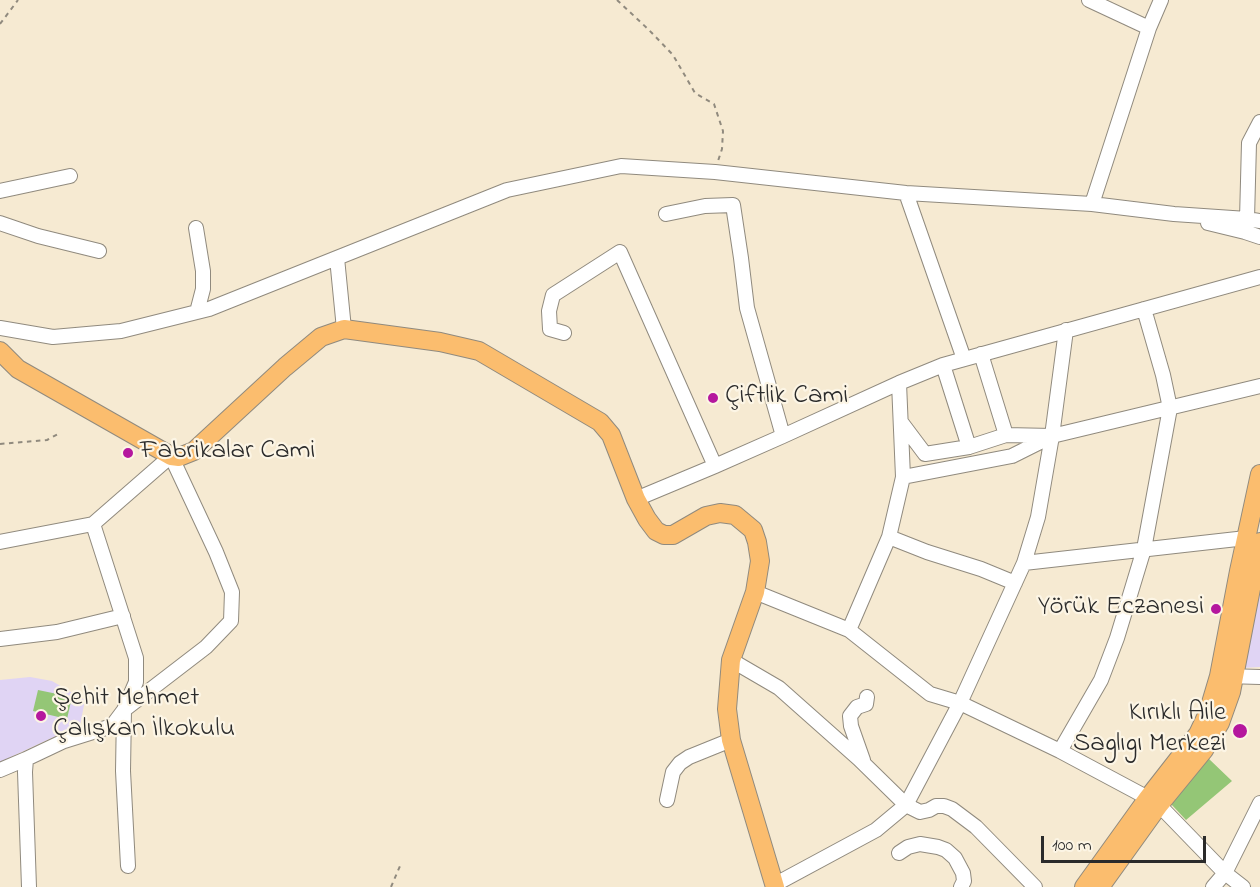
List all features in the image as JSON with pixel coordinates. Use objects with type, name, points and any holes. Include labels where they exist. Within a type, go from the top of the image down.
[{"type":"main road","points":[[0,351],[18,369],[171,456],[179,457],[194,451],[321,337],[344,329],[440,342],[479,351],[600,422],[611,435],[636,499],[656,531],[664,535],[673,535],[706,516],[720,513],[735,515],[753,530],[758,542],[760,561],[755,592],[731,660],[727,710],[731,741],[774,886]]},
{"type":"main road","points":[[1227,676],[1253,540],[1260,474]]},
{"type":"main road","points":[[1100,887],[1198,734],[1227,676],[1253,613],[1253,540]]},
{"type":"main road","points":[[1083,887],[1153,802]]},
{"type":"street","points":[[1089,0],[1149,28]]},
{"type":"street","points":[[1092,204],[1149,28],[1161,0]]},
{"type":"street","points":[[0,328],[53,337],[121,332],[209,309],[507,190],[621,166],[715,172],[906,193],[1092,204],[1174,214],[1253,220],[1249,143],[1260,122]]},
{"type":"street","points":[[0,190],[70,176]]},
{"type":"street","points":[[906,193],[964,359]]},
{"type":"street","points":[[666,214],[705,206],[733,205],[747,308],[783,436]]},
{"type":"street","points":[[1174,214],[1260,237]]},
{"type":"street","points":[[0,223],[38,236],[99,251]]},
{"type":"street","points":[[196,228],[203,271],[197,312]]},
{"type":"street","points":[[564,333],[550,329],[549,311],[553,295],[620,252],[715,466]]},
{"type":"street","points":[[337,258],[344,329]]},
{"type":"street","points":[[636,499],[943,365],[1260,277]]},
{"type":"street","points":[[1060,751],[1101,680],[1117,638],[1144,549],[1170,408],[1144,309]]},
{"type":"street","points":[[774,886],[876,830],[906,805],[960,703],[1016,583],[1038,517],[1052,436],[1066,330]]},
{"type":"street","points":[[981,354],[1006,435]]},
{"type":"street","points":[[943,365],[969,447]]},
{"type":"street","points":[[849,630],[889,537],[903,477],[899,383]]},
{"type":"street","points":[[903,477],[1012,456],[1052,436],[1260,386]]},
{"type":"street","points":[[901,422],[925,454],[969,447],[1006,435],[1052,436]]},
{"type":"street","points":[[0,542],[93,524],[171,456],[232,592],[231,621],[206,647],[124,711],[112,726],[64,741],[0,770]]},
{"type":"street","points":[[93,524],[136,658],[136,682],[124,711],[123,771],[128,866]]},
{"type":"street","points":[[889,537],[1016,583]]},
{"type":"street","points":[[1024,563],[1144,549],[1253,540]]},
{"type":"street","points":[[755,592],[849,630],[930,694],[960,703],[1060,751],[1153,802],[1225,873],[1243,887]]},
{"type":"street","points":[[0,639],[57,632],[123,616]]},
{"type":"street","points":[[731,660],[779,688],[906,805],[920,812],[936,806],[952,809],[976,827],[1035,887]]},
{"type":"street","points":[[1227,676],[1260,677]]},
{"type":"street","points":[[865,765],[851,726],[850,716],[857,707],[866,704],[867,697]]},
{"type":"street","points":[[667,800],[673,772],[680,763],[689,757],[731,741]]},
{"type":"street","points":[[26,759],[28,887]]},
{"type":"street","points":[[1213,887],[1225,873],[1260,803]]},
{"type":"street","points":[[899,853],[920,844],[946,850],[955,858],[963,873],[964,881],[961,887]]},
{"type":"path","points":[[0,24],[18,0]]},
{"type":"path","points":[[617,0],[673,55],[695,93],[714,104],[723,130],[722,149],[715,172]]},
{"type":"path","points":[[0,444],[47,440],[58,434]]},
{"type":"path","points":[[392,887],[400,866]]},
{"type":"shaded area","points":[[1260,569],[1260,667],[1241,668]]},
{"type":"shaded area","name":"Şehit Mehmet Çalışkan İlkokulu","points":[[30,677],[52,681],[85,700],[79,731],[58,735],[0,762],[0,680]]},
{"type":"green space","points":[[38,690],[72,697],[67,719],[33,711]]},
{"type":"green space","points":[[1208,758],[1232,781],[1186,820],[1171,804]]},
{"type":"place","name":"Çiftlik Cami","points":[[713,398]]},
{"type":"place","name":"Fabrikalar Cami","points":[[128,453]]},
{"type":"place","name":"Yörük Eczanesi","points":[[1216,609]]},
{"type":"place","name":"Şehit Mehmet Çalışkan İlkokulu","points":[[41,716]]},
{"type":"place","name":"Kırıklı Aile Saglıgı Merkezi","points":[[1240,731]]}]
